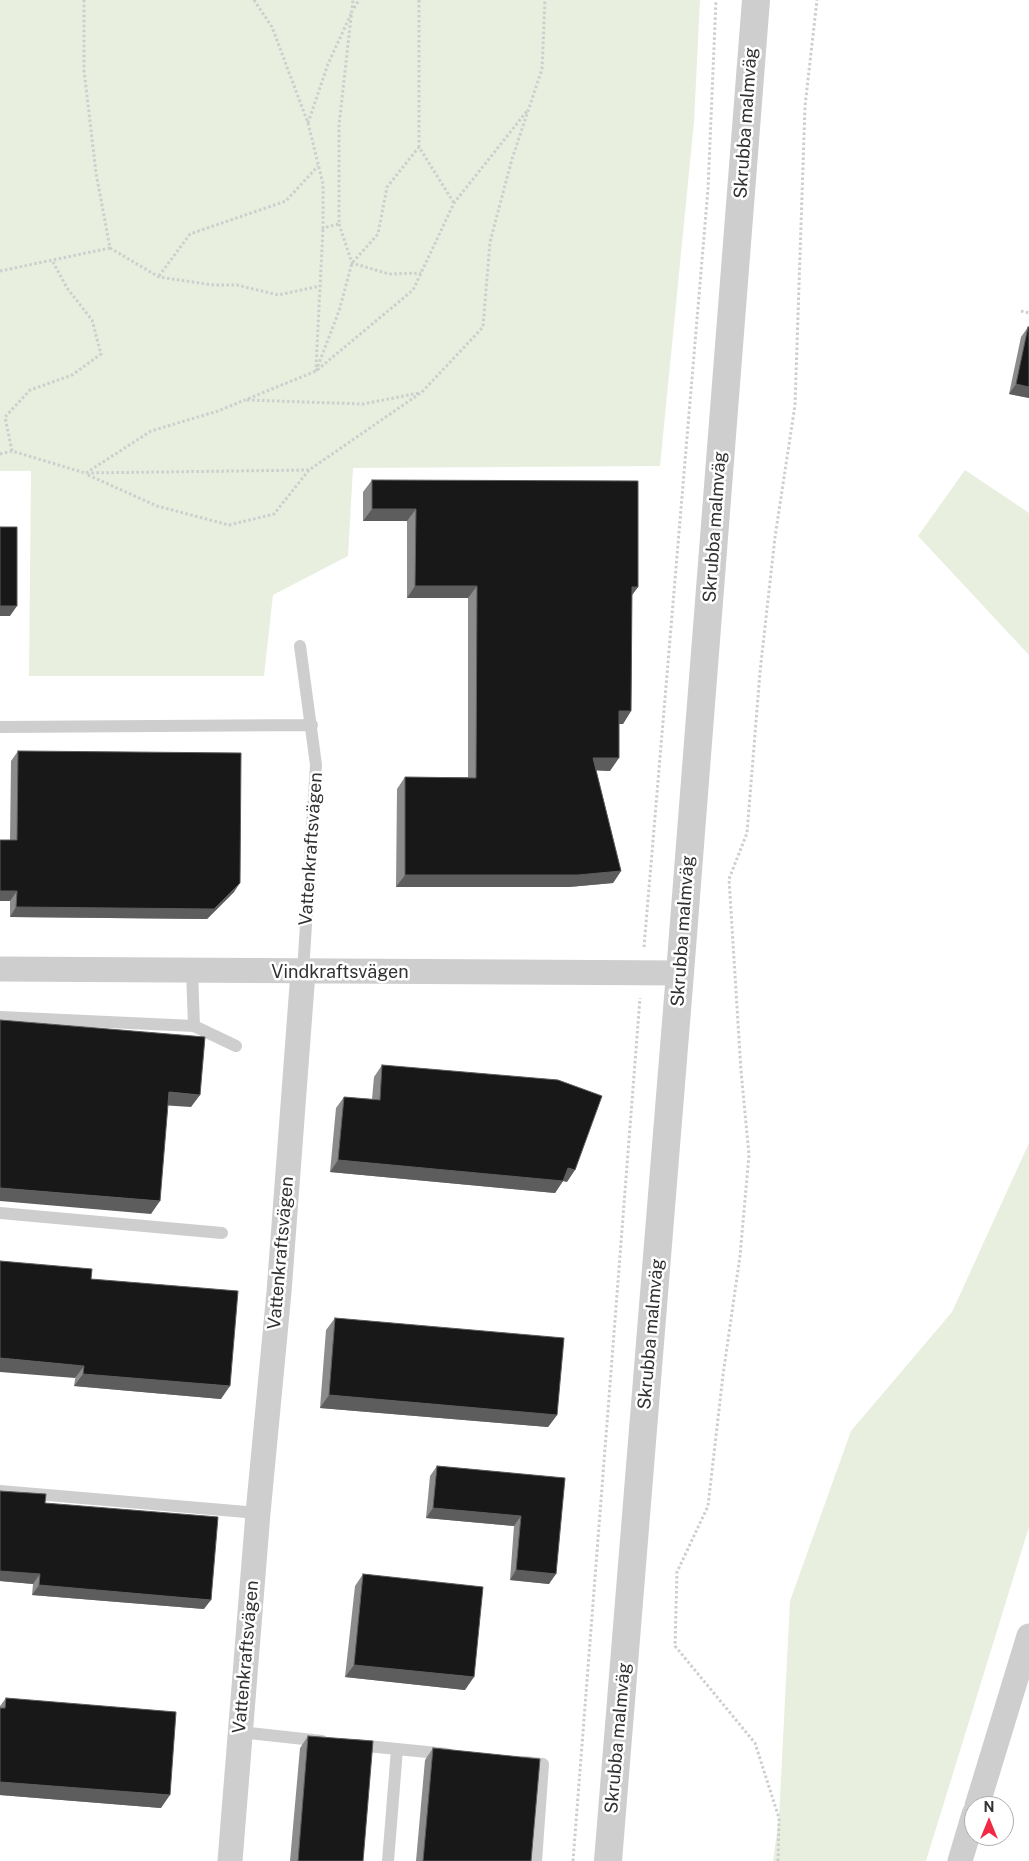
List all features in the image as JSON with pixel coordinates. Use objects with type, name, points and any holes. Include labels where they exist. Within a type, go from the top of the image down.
[{"type":"street","name":"Skrubba malmväg","points":[[608,1861],[756,0]]},
{"type":"street","name":"Vindkraftsvägen","points":[[0,969],[680,973]]},
{"type":"street","name":"Vattenkraftsvägen","points":[[230,1861],[258,1513],[279,1292],[303,972]]},
{"type":"street","points":[[979,1796],[1029,1636]]},
{"type":"street","points":[[960,1861],[964,1846]]},
{"type":"lane","name":"Vattenkraftsvägen","points":[[300,646],[316,765],[303,972]]},
{"type":"lane","points":[[0,728],[312,725]]},
{"type":"lane","points":[[192,971],[194,1026]]},
{"type":"lane","points":[[0,1017],[194,1026],[236,1046]]},
{"type":"lane","points":[[0,1213],[222,1233]]},
{"type":"lane","points":[[0,1491],[258,1513]]},
{"type":"lane","points":[[240,1732],[455,1755]]},
{"type":"lane","points":[[388,1861],[397,1749]]},
{"type":"lane","points":[[514,1761],[543,1764],[536,1861]]},
{"type":"path","points":[[254,0],[272,27],[308,123],[323,184],[323,228],[316,371]]},
{"type":"path","points":[[352,263],[339,224],[339,125],[353,0]]},
{"type":"path","points":[[308,123],[328,64],[359,0]]},
{"type":"path","points":[[0,454],[12,451],[85,473],[158,506],[229,525],[274,514],[309,470],[422,392],[483,327],[490,242],[512,159],[542,69],[545,0]]},
{"type":"path","points":[[573,1861],[642,974],[708,189],[716,0]]},
{"type":"path","points":[[778,1861],[779,1818],[755,1742],[675,1646],[675,1627],[677,1572],[708,1506],[722,1376],[741,1246],[749,1155],[740,1071],[729,879],[747,833],[760,672],[774,546],[795,405],[805,106],[817,0]]},
{"type":"path","points":[[83,1],[84,70],[96,173],[110,248]]},
{"type":"path","points":[[421,1],[419,147],[454,203]]},
{"type":"path","points":[[85,473],[151,432],[218,411],[316,371],[413,290],[454,203],[529,108]]},
{"type":"path","points":[[316,371],[339,311],[352,263],[378,234],[387,187],[419,147]]},
{"type":"path","points":[[159,277],[190,234],[286,201],[318,166]]},
{"type":"path","points":[[323,228],[339,224]]},
{"type":"path","points":[[0,271],[53,262],[110,248],[159,277],[212,286],[237,286],[278,295],[320,286]]},
{"type":"path","points":[[12,451],[5,417],[30,390],[72,375],[101,354],[92,320],[67,288],[53,262]]},
{"type":"path","points":[[352,263],[388,274],[421,273]]},
{"type":"path","points":[[1021,311],[1029,313]]},
{"type":"path","points":[[245,400],[363,404],[422,392]]},
{"type":"path","points":[[85,473],[309,470]]},
{"type":"green space","points":[[0,0],[700,0],[694,122],[660,466],[353,468],[348,556],[273,595],[264,676],[29,676],[31,471],[0,471]]},
{"type":"green space","points":[[965,470],[1029,513],[1029,655],[918,536]]},
{"type":"green space","points":[[1029,1143],[1029,1527],[926,1861],[773,1861],[779,1818],[790,1601],[851,1431],[952,1312]]},
{"type":"building","points":[[1029,327],[1029,387],[1016,384]]},
{"type":"building","points":[[372,480],[638,481],[638,587],[632,587],[631,711],[619,711],[619,758],[593,758],[621,871],[578,875],[405,875],[405,777],[476,778],[477,586],[415,586],[416,509],[372,509]]},
{"type":"building","points":[[0,527],[17,527],[17,606],[0,606]]},
{"type":"building","points":[[18,751],[241,753],[240,883],[214,909],[16,907],[17,891],[0,891],[0,840],[17,840]]},
{"type":"building","points":[[0,1020],[205,1037],[200,1095],[169,1092],[160,1201],[0,1188]]},
{"type":"building","points":[[382,1065],[558,1080],[602,1096],[575,1170],[568,1168],[563,1181],[338,1160],[344,1097],[380,1100]]},
{"type":"building","points":[[0,1261],[92,1269],[91,1279],[238,1291],[230,1386],[83,1374],[84,1366],[0,1358]]},
{"type":"building","points":[[335,1318],[564,1338],[557,1415],[329,1395]]},
{"type":"building","points":[[437,1466],[565,1478],[556,1574],[516,1570],[521,1516],[433,1508]]},
{"type":"building","points":[[0,1491],[46,1494],[45,1503],[218,1517],[211,1600],[39,1585],[40,1574],[0,1571]]},
{"type":"building","points":[[363,1574],[483,1587],[474,1677],[354,1665]]},
{"type":"building","points":[[6,1698],[176,1712],[170,1795],[0,1782],[0,1708],[5,1708]]},
{"type":"building","points":[[308,1736],[373,1741],[363,1861],[298,1861]]},
{"type":"building","points":[[433,1748],[540,1759],[531,1861],[423,1861]]}]
